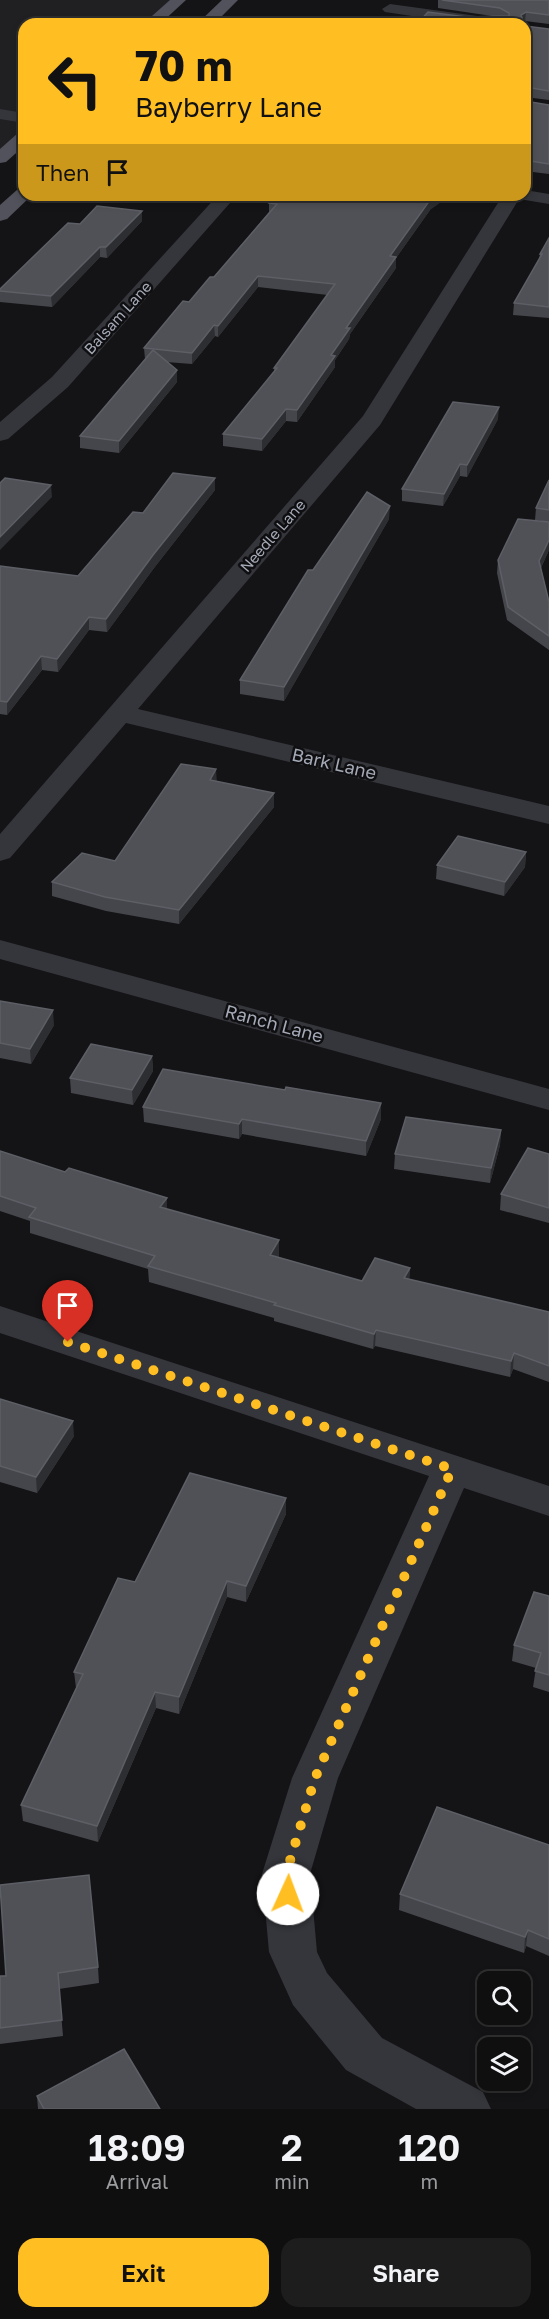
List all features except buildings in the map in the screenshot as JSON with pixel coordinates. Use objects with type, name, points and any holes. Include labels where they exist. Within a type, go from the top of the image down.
[{"type":"main road","points":[[158,18],[179,0]]},
{"type":"main road","points":[[212,18],[231,0]]},
{"type":"main road","points":[[0,158],[18,142]]},
{"type":"main road","points":[[0,215],[18,198]]},
{"type":"street","points":[[382,18],[393,4],[467,18]]},
{"type":"street","points":[[0,114],[18,117]]},
{"type":"street","points":[[0,125],[18,124]]},
{"type":"street","points":[[531,196],[549,199]]},
{"type":"street","name":"Balsam Lane","points":[[0,434],[60,382],[223,201]]},
{"type":"street","name":"Needle Lane","points":[[0,852],[372,420],[508,201]]},
{"type":"street","name":"Bark Lane","points":[[120,713],[549,814]]},
{"type":"street","name":"Ranch Lane","points":[[0,949],[549,1100]]},
{"type":"street","points":[[0,1319],[549,1502]]},
{"type":"street","points":[[452,1469],[315,1778],[286,1874],[293,1952],[310,1989],[364,2054],[465,2109]]},
{"type":"shaded area","points":[[0,0],[178,0],[157,18],[18,18],[18,138],[0,154]]},
{"type":"route","points":[[68,1342],[452,1469],[315,1778],[286,1874],[288,1894]]}]
